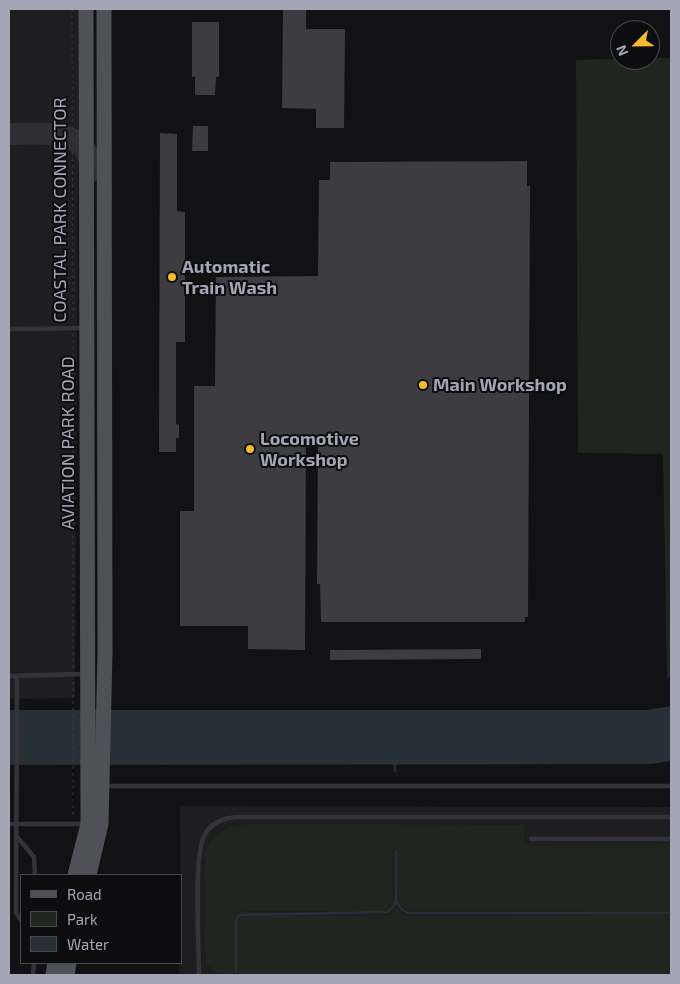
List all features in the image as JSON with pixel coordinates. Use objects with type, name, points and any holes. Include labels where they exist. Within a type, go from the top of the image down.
[{"type":"main road","name":"AVIATION PARK ROAD","points":[[75,874],[88,824],[94,770],[87,703],[80,675],[80,328],[86,9]]},
{"type":"main road","name":"AVIATION PARK ROAD","points":[[87,703],[105,653],[104,9]]},
{"type":"main road","name":"AVIATION PARK ROAD","points":[[89,874],[101,824],[101,786],[94,770]]},
{"type":"lane","points":[[9,329],[80,328]]},
{"type":"lane","points":[[9,676],[80,675]]},
{"type":"lane","points":[[17,676],[16,913],[20,919]]},
{"type":"lane","points":[[101,786],[671,786]]},
{"type":"lane","points":[[199,975],[199,853],[205,834],[219,821],[238,817],[671,818]]},
{"type":"lane","points":[[9,824],[88,824]]},
{"type":"lane","points":[[17,838],[34,857],[35,874]]},
{"type":"lane","points":[[531,839],[671,839]]},
{"type":"path","name":"COASTAL PARK CONNECTOR","points":[[72,9],[80,328],[80,675],[87,703],[72,772]]},
{"type":"shaded area","points":[[9,9],[79,9],[75,698],[9,699]]},
{"type":"shaded area","points":[[180,806],[671,807],[671,975],[179,975],[179,964],[182,964],[182,874],[180,874]]},
{"type":"green space","points":[[660,58],[671,58],[671,677],[667,679],[663,454],[578,453],[576,60],[610,59],[610,70],[660,70]]},
{"type":"green space","points":[[248,824],[524,825],[524,845],[671,844],[671,911],[407,910],[400,900],[398,892],[398,850],[393,849],[393,902],[384,911],[244,911],[237,914],[235,919],[235,973],[237,973],[238,921],[242,915],[381,916],[390,914],[397,908],[408,916],[671,915],[671,974],[217,973],[208,965],[205,957],[205,854],[212,841],[221,832]]},
{"type":"water","points":[[671,706],[671,761],[650,764],[9,765],[9,710],[647,710]]},
{"type":"building","points":[[283,9],[306,9],[306,29],[345,29],[344,128],[316,128],[316,109],[282,108]]},
{"type":"building","points":[[192,22],[219,22],[219,77],[216,77],[215,95],[195,95],[195,77],[192,77]]},
{"type":"building","points":[[193,126],[208,126],[208,151],[192,151]]},
{"type":"building","name":"Automatic Train Wash","points":[[160,133],[177,134],[177,211],[185,212],[185,342],[176,342],[176,424],[179,425],[179,438],[176,438],[176,452],[159,452]]},
{"type":"building","name":"Main Workshop","points":[[527,161],[527,186],[530,186],[528,617],[525,617],[525,622],[321,622],[320,584],[317,584],[318,435],[306,435],[305,650],[248,649],[248,626],[180,626],[180,511],[194,511],[194,386],[215,386],[216,277],[318,276],[319,180],[330,180],[330,162]]},
{"type":"building","points":[[481,649],[481,659],[330,660],[330,650]]},
{"type":"waterway","points":[[395,763],[395,771]]},
{"type":"waterway","points":[[236,972],[236,921],[239,915],[387,912],[393,907],[396,900],[396,851]]},
{"type":"waterway","points":[[396,900],[401,909],[408,913],[671,913]]},
{"type":"taxiway","points":[[9,134],[48,134],[73,140],[82,146],[89,156],[91,171]]},
{"type":"place","name":"Automatic Train Wash","points":[[172,277]]},
{"type":"place","name":"Main Workshop","points":[[423,385]]},
{"type":"place","name":"Locomotive Workshop","points":[[250,449]]}]
